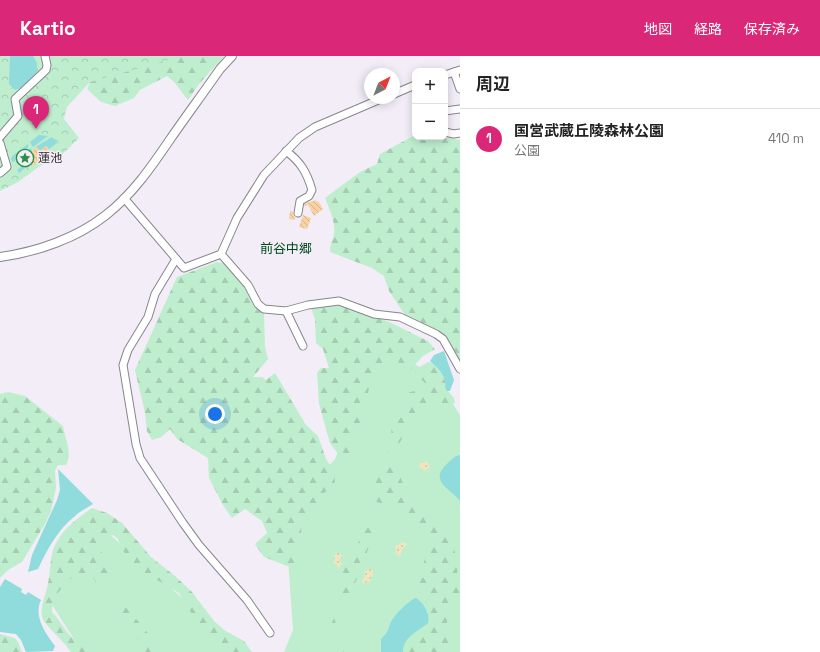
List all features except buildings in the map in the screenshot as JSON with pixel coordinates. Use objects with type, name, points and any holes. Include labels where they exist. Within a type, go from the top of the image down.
[{"type":"main road","points":[[0,257],[33,250],[60,241],[101,218],[124,198],[145,176],[220,69],[232,56]]},
{"type":"street","points":[[0,136],[18,116],[15,99],[46,70],[47,65],[45,56]]},
{"type":"street","points":[[457,71],[460,89]]},
{"type":"street","points":[[400,91],[412,86]]},
{"type":"street","points":[[124,198],[184,268],[221,254],[237,218],[264,175],[286,151],[299,138],[315,127],[369,104]]},
{"type":"street","points":[[448,111],[460,109]]},
{"type":"street","points":[[448,133],[460,133]]},
{"type":"street","points":[[0,143],[7,167],[0,173]]},
{"type":"street","points":[[286,151],[305,169],[312,190],[309,196],[300,201],[298,213]]},
{"type":"street","points":[[221,254],[248,285],[261,307],[268,310],[286,312],[308,305],[339,301],[374,314],[400,317],[436,334],[443,339],[460,369]]},
{"type":"street","points":[[176,259],[155,294],[148,317],[128,350],[123,365],[136,444],[140,458],[183,523],[199,545],[247,600],[270,633]]},
{"type":"street","points":[[286,312],[303,346]]},
{"type":"green space","points":[[0,56],[183,56],[90,82],[67,107],[64,119],[79,138],[62,155],[58,153],[18,182],[0,191]]},
{"type":"green space","points":[[102,56],[224,56],[199,84],[188,100],[176,84],[167,76],[140,90],[134,98],[115,106],[101,102],[87,89]]},
{"type":"green space","points":[[412,137],[412,140],[448,140],[448,138],[460,140],[460,368],[457,364],[457,354],[447,340],[407,318],[389,291],[384,276],[372,268],[330,252],[334,225],[325,198],[360,172],[377,164],[380,154]]},
{"type":"green space","points":[[217,262],[233,265],[264,314],[265,347],[268,359],[253,377],[262,377],[266,380],[275,373],[306,425],[318,436],[326,459],[334,471],[335,482],[321,496],[302,525],[297,565],[287,566],[264,557],[255,544],[267,533],[262,521],[245,509],[232,518],[223,505],[209,478],[208,458],[177,439],[170,429],[161,437],[152,440],[147,431],[145,413],[135,370],[177,277]]},
{"type":"green space","points":[[326,304],[353,309],[379,318],[428,341],[435,349],[423,356],[410,370],[405,369],[398,362],[396,362],[389,364],[378,372],[371,382],[363,415],[350,453],[341,458],[330,443],[319,404],[317,373],[321,368],[329,368],[323,349],[316,343],[315,320],[311,307]]},
{"type":"green space","points":[[388,352],[410,359],[445,392],[460,415],[460,652],[284,652],[293,630],[285,516],[335,459],[370,374]]},
{"type":"green space","points":[[428,362],[434,363],[444,374],[446,389],[454,398],[455,403],[445,407],[428,406],[418,411],[409,423],[401,441],[394,448],[391,442],[392,419],[408,403],[407,393],[425,388],[427,385],[415,373],[416,369]]},
{"type":"green space","points":[[8,392],[25,396],[63,426],[69,455],[66,465],[58,465],[55,470],[56,488],[51,511],[45,524],[22,562],[8,570],[0,578],[0,394]]},
{"type":"green space","points":[[387,452],[393,457],[406,492],[428,518],[444,532],[452,544],[458,561],[457,575],[460,580],[460,602],[450,609],[447,622],[451,647],[450,652],[405,652],[409,642],[431,620],[425,600],[428,596],[428,591],[421,585],[419,580],[425,558],[433,547],[433,542],[420,524],[399,503],[391,505],[371,501],[373,481],[383,467],[383,456]]},
{"type":"green space","points":[[92,508],[107,513],[122,523],[151,557],[192,592],[214,621],[224,630],[244,641],[252,652],[218,652],[205,635],[179,593],[159,581],[143,578],[138,574],[126,554],[121,549],[118,539],[113,535],[100,538],[98,545],[109,565],[109,576],[96,583],[91,574],[79,575],[71,578],[57,594],[58,604],[52,607],[52,612],[67,632],[83,646],[87,652],[71,652],[44,620],[42,617],[42,609],[48,584],[51,557],[54,546],[62,533],[79,517]]},
{"type":"green space","points":[[372,516],[375,530],[373,536],[354,586],[344,601],[342,601],[340,597],[341,576],[364,531],[363,521]]},
{"type":"green space","points":[[108,533],[244,652],[82,652],[51,603],[62,560]]},
{"type":"green space","points":[[338,603],[339,608],[334,618],[338,629],[332,639],[330,638],[327,615],[328,611]]},
{"type":"green space","points":[[123,606],[128,609],[152,638],[158,652],[144,652],[141,642],[130,631],[120,611]]},
{"type":"green space","points":[[0,634],[14,638],[18,642],[22,652],[0,652]]},
{"type":"green space","points":[[333,645],[343,647],[344,652],[329,652],[328,649]]},
{"type":"sand","points":[[427,461],[430,467],[425,471],[419,467],[420,462],[424,463]]},
{"type":"sand","points":[[404,542],[407,544],[402,549],[401,555],[398,556],[395,546]]},
{"type":"sand","points":[[338,552],[343,557],[339,560],[342,564],[338,569],[337,565],[333,562],[335,560],[334,556]]},
{"type":"sand","points":[[370,568],[373,571],[373,575],[370,577],[372,579],[369,582],[362,583],[362,579],[365,577],[364,573]]},
{"type":"water","points":[[10,56],[33,56],[37,63],[37,72],[21,88],[15,90],[9,84]]},
{"type":"water","points":[[39,135],[48,136],[33,147],[30,142]]},
{"type":"water","points":[[52,137],[57,143],[49,149],[46,146],[40,151],[37,147],[34,148]]},
{"type":"water","points":[[28,144],[28,148],[14,157],[16,160],[13,162],[11,159],[12,156]]},
{"type":"water","points":[[31,148],[34,156],[28,161],[30,164],[19,173],[17,170],[22,166],[17,157]]},
{"type":"water","points":[[444,351],[454,380],[450,391],[446,390],[441,373],[430,361],[434,355]]},
{"type":"water","points":[[460,455],[460,501],[443,484],[440,480],[440,475],[442,470],[454,457]]},
{"type":"water","points":[[58,469],[93,504],[79,513],[63,527],[38,569],[28,572],[32,555],[57,500],[60,490]]},
{"type":"water","points":[[5,579],[22,589],[21,592],[26,595],[28,592],[41,600],[39,606],[40,618],[48,636],[55,646],[53,651],[26,652],[21,640],[16,634],[0,632],[0,587]]},
{"type":"water","points":[[415,598],[421,602],[426,609],[429,620],[428,623],[415,632],[405,642],[403,652],[381,652],[381,639],[387,632],[392,620],[402,608]]},
{"type":"place","name":"国営武蔵丘陵森林公園","points":[[36,129]]},
{"type":"place","name":"蓮池","points":[[25,158]]},
{"type":"district","name":"前谷中郷","points":[[286,248]]}]
